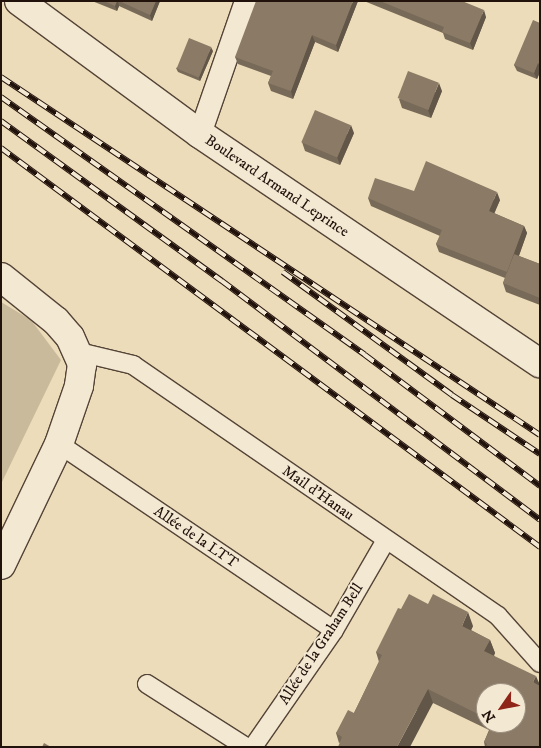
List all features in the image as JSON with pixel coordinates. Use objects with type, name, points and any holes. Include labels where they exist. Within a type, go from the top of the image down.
[{"type":"street","name":"Boulevard Armand Leprince","points":[[19,1],[200,134],[540,363]]},
{"type":"street","points":[[200,134],[246,1]]},
{"type":"street","points":[[1,277],[56,321],[79,352],[82,364],[79,386],[58,444],[1,565]]},
{"type":"street","name":"Mail d'Hanau","points":[[79,352],[133,365],[498,616],[540,663]]},
{"type":"street","name":"Allée de la LTT","points":[[58,444],[334,630]]},
{"type":"street","name":"Allée de la Graham Bell","points":[[253,747],[334,630],[386,540]]},
{"type":"street","points":[[147,684],[246,747]]},
{"type":"shaded area","points":[[1,302],[31,320],[61,360],[1,484]]},
{"type":"building","points":[[104,1],[117,1],[115,6]]},
{"type":"building","points":[[119,1],[156,1],[150,15]]},
{"type":"building","points":[[256,1],[353,1],[336,45],[312,35],[291,91],[268,83],[273,71],[235,57]]},
{"type":"building","points":[[380,1],[462,1],[484,10],[470,43],[442,32],[444,27]]},
{"type":"building","points":[[533,20],[540,23],[540,64],[538,63],[534,73],[514,65]]},
{"type":"building","points":[[189,38],[211,47],[199,78],[177,69]]},
{"type":"building","points":[[408,71],[439,83],[428,110],[398,98]]},
{"type":"building","points":[[315,110],[351,125],[337,157],[301,142]]},
{"type":"building","points":[[426,161],[497,192],[489,211],[524,226],[507,272],[436,244],[442,230],[368,198],[375,178],[414,191]]},
{"type":"building","points":[[514,254],[540,264],[540,298],[503,283]]},
{"type":"building","points":[[409,594],[428,604],[433,594],[468,612],[462,626],[490,640],[484,651],[536,676],[533,682],[540,686],[540,747],[486,747],[487,744],[484,742],[488,733],[526,733],[526,683],[476,683],[476,713],[428,689],[397,747],[338,747],[342,737],[336,733],[348,710],[354,713],[382,655],[376,652],[398,608],[401,609]]},
{"type":"building","points":[[44,743],[51,747],[42,747]]},
{"type":"railway","points":[[1,77],[540,435]]},
{"type":"railway","points":[[1,97],[365,355],[540,486]]},
{"type":"railway","points":[[1,121],[222,281],[540,520]]},
{"type":"railway","points":[[1,148],[540,547]]},
{"type":"railway","points":[[283,272],[452,395],[540,454]]}]
